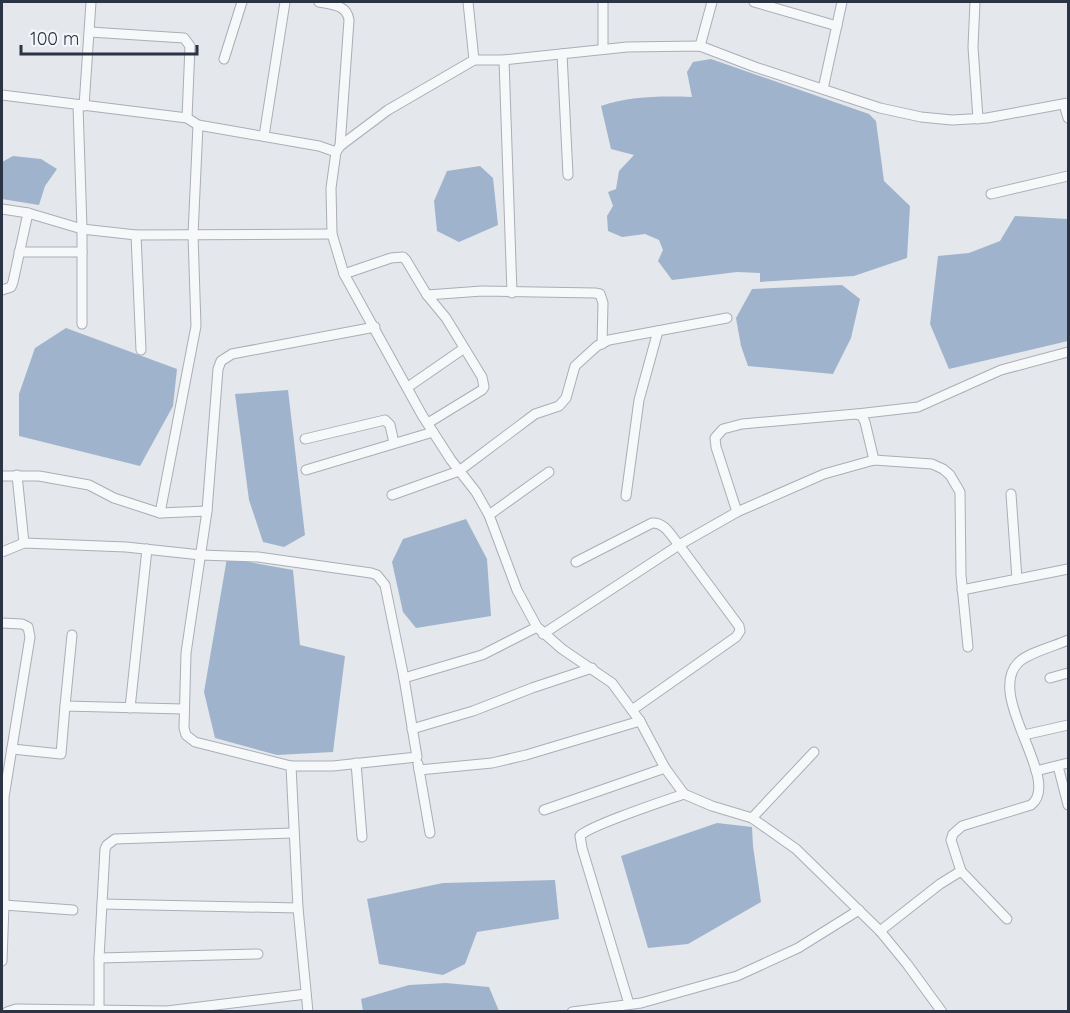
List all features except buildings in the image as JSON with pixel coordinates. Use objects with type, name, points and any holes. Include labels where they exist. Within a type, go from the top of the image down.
[{"type":"street","points":[[82,324],[81,106],[90,32],[91,2]]},
{"type":"street","points":[[224,59],[242,2]]},
{"type":"street","points":[[264,136],[285,2]]},
{"type":"street","points":[[319,2],[345,9],[350,20],[338,149],[330,188],[332,234],[344,274],[430,427],[476,492],[489,515],[517,590],[540,630],[612,683],[640,721],[665,768],[684,794],[712,806],[752,818],[796,849],[880,931],[940,1011]]},
{"type":"street","points":[[468,2],[474,60]]},
{"type":"street","points":[[603,2],[603,49]]},
{"type":"street","points":[[700,46],[712,2]]},
{"type":"street","points":[[754,2],[837,26]]},
{"type":"street","points":[[823,89],[842,2]]},
{"type":"street","points":[[975,2],[973,47],[978,118]]},
{"type":"street","points":[[90,32],[184,38],[188,41],[190,46],[187,118]]},
{"type":"street","points":[[2,95],[187,118],[198,125],[338,149],[388,110],[474,60],[504,60],[603,49],[700,46],[755,67],[880,108],[921,117],[952,120],[978,118],[1066,103],[1068,118]]},
{"type":"street","points":[[562,54],[568,176]]},
{"type":"street","points":[[504,60],[512,293]]},
{"type":"street","points":[[160,513],[196,326],[193,235],[198,125]]},
{"type":"street","points":[[991,194],[1068,177]]},
{"type":"street","points":[[2,209],[28,213],[82,229],[136,235],[332,234]]},
{"type":"street","points":[[2,290],[11,287],[13,282],[28,213]]},
{"type":"street","points":[[136,235],[141,350]]},
{"type":"street","points":[[20,252],[82,252]]},
{"type":"street","points":[[306,470],[394,442],[430,427],[484,387],[482,377],[446,318],[427,295],[403,257],[391,258],[344,274]]},
{"type":"street","points":[[427,295],[482,291],[600,294],[603,303],[602,344]]},
{"type":"street","points":[[392,495],[459,471],[535,414],[553,409],[563,403],[575,366],[609,340],[727,318]]},
{"type":"street","points":[[375,327],[232,354],[221,361],[218,369],[207,511],[186,653],[183,709],[186,735],[195,742],[291,766],[333,766],[417,757]]},
{"type":"street","points":[[626,496],[639,400],[658,331]]},
{"type":"street","points":[[408,387],[463,349]]},
{"type":"street","points":[[737,512],[716,447],[715,438],[723,429],[753,423],[918,407],[1009,367],[1068,352]]},
{"type":"street","points":[[856,414],[862,416],[865,422],[874,460]]},
{"type":"street","points":[[305,439],[385,420],[390,425],[394,442]]},
{"type":"street","points":[[404,678],[482,655],[540,630],[737,512],[811,478],[874,460],[932,464],[942,469],[957,484],[960,492],[962,591],[968,647]]},
{"type":"street","points":[[489,515],[549,472]]},
{"type":"street","points":[[16,475],[24,543]]},
{"type":"street","points":[[2,476],[39,476],[89,485],[114,498],[160,513],[207,511]]},
{"type":"street","points":[[1011,494],[1017,579]]},
{"type":"street","points":[[576,562],[652,523],[659,523],[679,545],[739,626],[740,631],[736,638],[632,710]]},
{"type":"street","points":[[2,552],[24,543],[147,549],[201,555],[258,557],[377,575],[385,585],[404,678],[430,833]]},
{"type":"street","points":[[130,708],[147,549]]},
{"type":"street","points":[[962,591],[1068,569]]},
{"type":"street","points":[[2,623],[22,624],[30,631],[3,797],[2,961]]},
{"type":"street","points":[[12,749],[61,754],[72,635]]},
{"type":"street","points":[[1007,919],[961,871],[951,840],[953,834],[962,826],[1031,805],[1037,801],[1039,794],[1036,771],[1009,695],[1009,681],[1017,663],[1024,658],[1068,640]]},
{"type":"street","points":[[412,729],[493,704],[592,668]]},
{"type":"street","points":[[1050,678],[1068,673]]},
{"type":"street","points":[[65,706],[183,709]]},
{"type":"street","points":[[419,770],[492,762],[526,755],[640,721]]},
{"type":"street","points":[[1024,735],[1068,725]]},
{"type":"street","points":[[752,818],[814,752]]},
{"type":"street","points":[[356,763],[362,837]]},
{"type":"street","points":[[1036,771],[1063,765],[1068,805]]},
{"type":"street","points":[[291,766],[298,908],[308,1011]]},
{"type":"street","points":[[544,810],[665,768]]},
{"type":"street","points":[[629,1004],[580,836],[583,832],[684,794]]},
{"type":"street","points":[[99,1011],[99,958],[107,844],[115,839],[293,833]]},
{"type":"street","points":[[880,931],[940,884],[961,871]]},
{"type":"street","points":[[102,904],[298,908]]},
{"type":"street","points":[[4,905],[73,910]]},
{"type":"street","points":[[572,1011],[629,1004],[641,1007],[737,976],[798,948],[859,910]]},
{"type":"street","points":[[99,958],[258,954]]},
{"type":"street","points":[[7,1011],[16,1009],[188,1010],[306,994]]},
{"type":"water","points":[[711,59],[869,114],[876,121],[884,181],[910,206],[907,258],[854,276],[760,282],[760,273],[737,272],[672,280],[658,261],[663,250],[659,240],[645,234],[622,237],[608,231],[607,216],[613,206],[608,192],[616,189],[619,171],[634,155],[611,149],[601,106],[635,98],[692,97],[687,72],[693,62]]},
{"type":"water","points":[[13,156],[41,159],[57,169],[45,186],[39,205],[2,199],[2,162]]},
{"type":"water","points":[[480,166],[493,178],[498,225],[459,242],[437,231],[434,201],[447,171]]},
{"type":"water","points":[[1015,216],[1068,219],[1068,341],[949,369],[930,324],[938,256],[969,253],[1000,241]]},
{"type":"water","points":[[842,285],[860,299],[851,338],[833,374],[748,366],[741,346],[736,318],[752,289]]},
{"type":"water","points":[[66,328],[177,369],[173,406],[140,466],[19,436],[19,394],[35,348]]},
{"type":"water","points":[[288,390],[305,535],[284,547],[263,542],[249,500],[235,394]]},
{"type":"water","points":[[466,519],[487,559],[491,616],[416,628],[403,612],[392,562],[403,539]]},
{"type":"water","points":[[227,558],[293,570],[300,645],[345,656],[333,752],[277,755],[215,738],[204,692]]},
{"type":"water","points":[[717,823],[752,827],[761,902],[688,944],[648,948],[621,856]]},
{"type":"water","points":[[555,880],[559,919],[477,932],[465,964],[443,975],[379,964],[367,899],[443,883]]},
{"type":"water","points":[[446,983],[489,987],[499,1011],[363,1011],[361,999],[409,985]]}]
